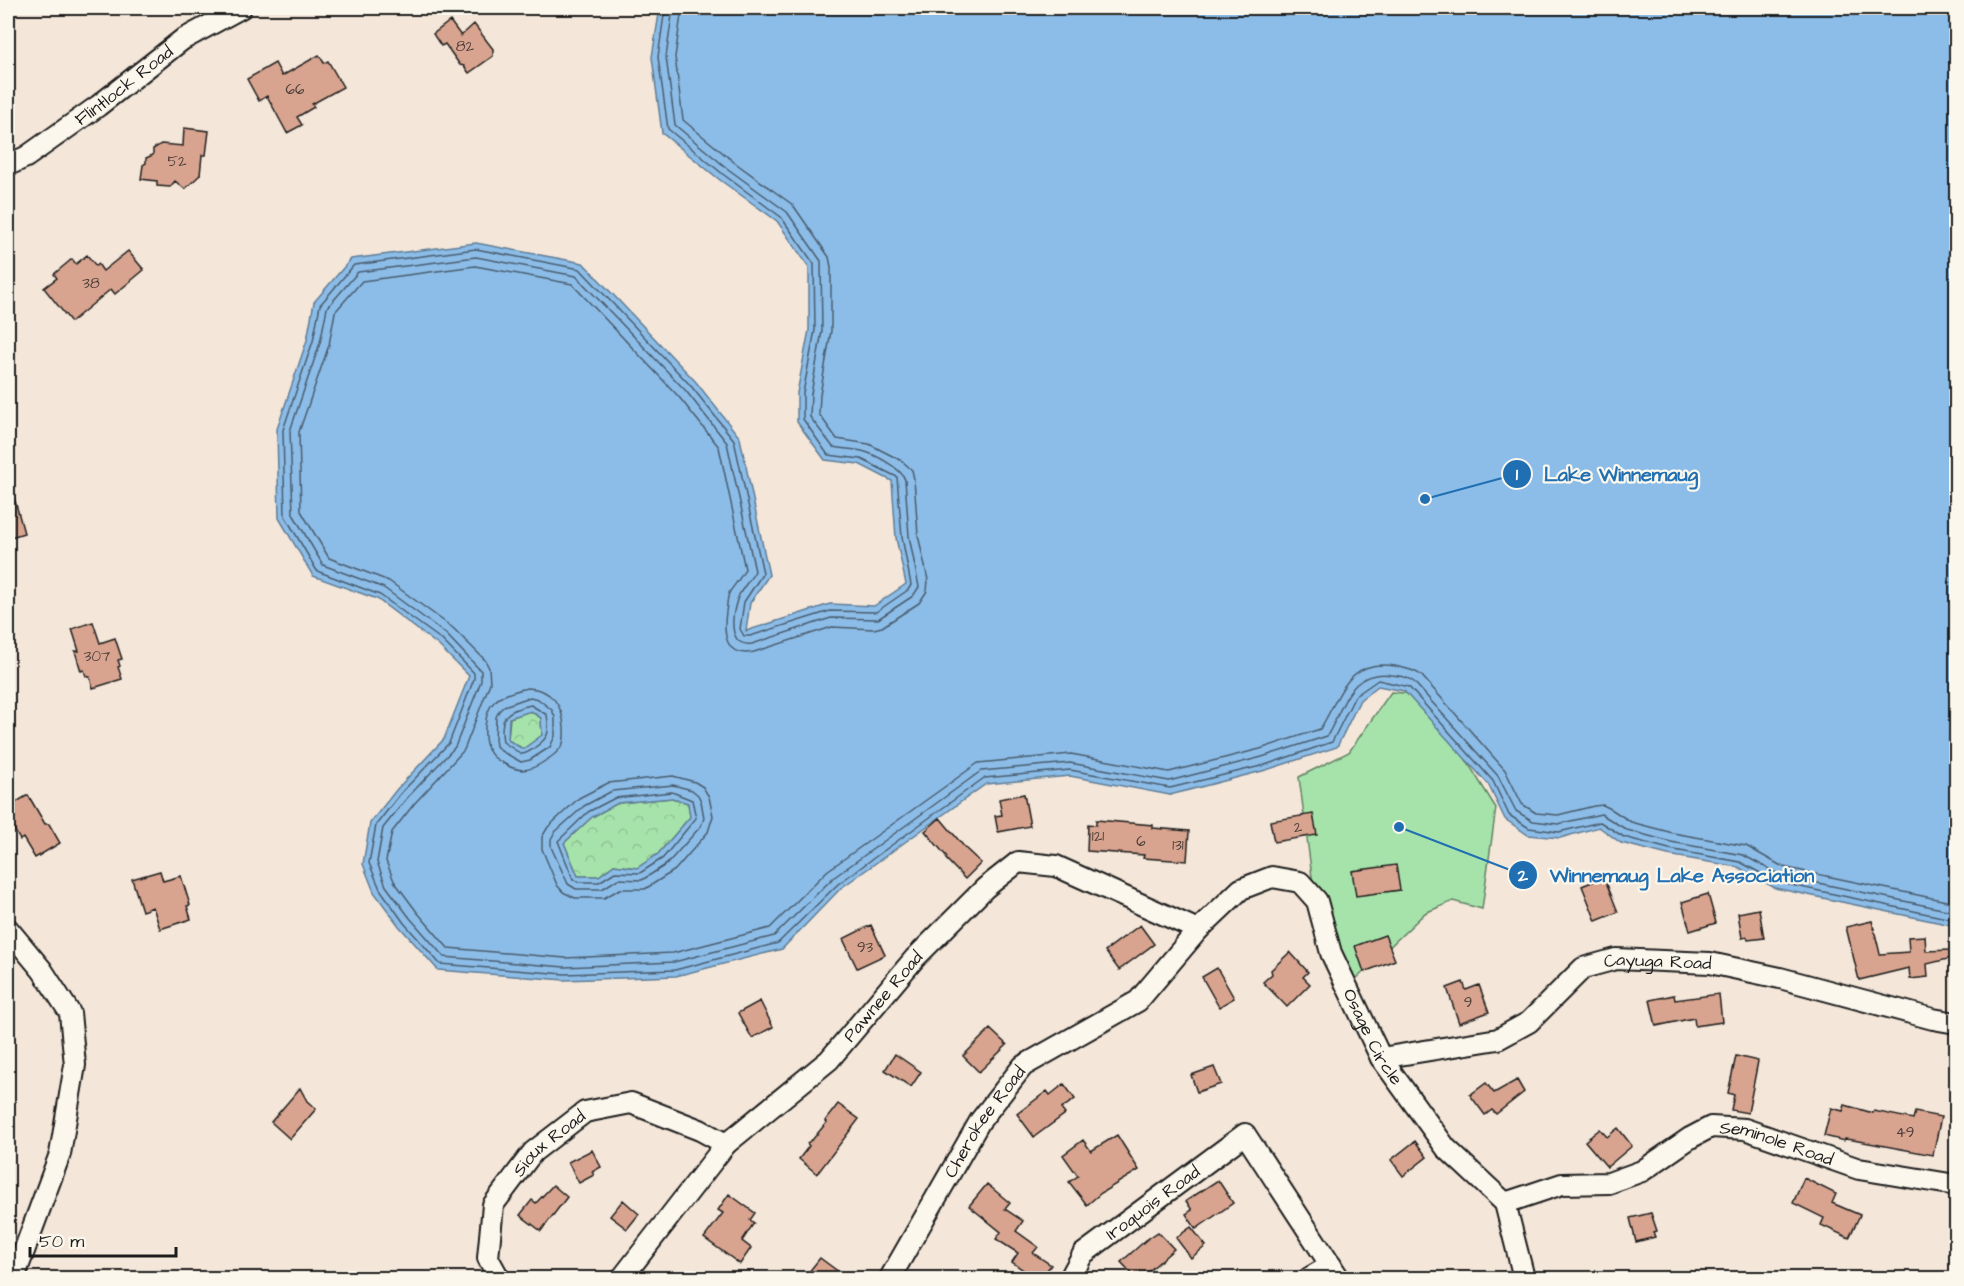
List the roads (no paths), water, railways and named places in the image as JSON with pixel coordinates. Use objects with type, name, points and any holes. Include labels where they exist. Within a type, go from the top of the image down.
[{"type":"street","name":"Flintlock Road","points":[[8,165],[26,157],[89,112],[182,40],[241,8]]},
{"type":"street","name":"Pawnee Road","points":[[622,1278],[726,1144],[829,1060],[915,958],[985,888],[1018,862],[1056,866],[1198,930]]},
{"type":"street","name":"Osage Circle","points":[[1198,930],[1241,889],[1272,877],[1300,882],[1317,901],[1331,953],[1381,1058],[1446,1148],[1505,1203]]},
{"type":"street","points":[[8,929],[42,970],[70,1013],[75,1065],[60,1154],[14,1278]]},
{"type":"street","name":"Cherokee Road","points":[[890,1278],[980,1121],[1023,1066],[1138,1001],[1198,930]]},
{"type":"street","name":"Cayuga Road","points":[[1381,1058],[1498,1039],[1529,1022],[1583,968],[1616,959],[1710,963],[1780,978],[1933,1019],[1956,1023]]},
{"type":"street","name":"Sioux Road","points":[[499,1278],[488,1258],[493,1205],[533,1152],[585,1112],[631,1103],[700,1130],[726,1144]]},
{"type":"street","name":"Seminole Road","points":[[1505,1203],[1562,1184],[1610,1183],[1642,1171],[1690,1138],[1711,1127],[1745,1129],[1859,1169],[1956,1185]]},
{"type":"street","name":"Iroquois Road","points":[[1071,1278],[1083,1254],[1245,1134],[1335,1272]]},
{"type":"street","points":[[1505,1203],[1524,1278]]},
{"type":"street","points":[[1309,1278],[1335,1272]]},
{"type":"water","points":[[660,8],[1956,8],[1956,926],[1775,888],[1738,867],[1668,855],[1621,843],[1599,827],[1560,838],[1528,835],[1505,819],[1488,784],[1404,691],[1378,686],[1360,700],[1337,747],[1266,770],[1170,795],[1070,776],[986,784],[841,888],[782,949],[676,976],[565,980],[438,970],[399,926],[374,892],[363,864],[370,823],[397,789],[444,739],[469,676],[438,645],[377,599],[313,576],[279,518],[277,429],[307,340],[314,302],[351,259],[476,243],[583,263],[696,382],[740,438],[769,575],[750,603],[746,631],[830,604],[874,606],[906,584],[896,538],[892,481],[859,464],[825,460],[797,422],[797,393],[809,330],[809,267],[777,221],[720,180],[662,133],[652,57]],"holes":[[[531,711],[541,718],[542,735],[523,749],[508,740],[509,718]],[[672,798],[688,803],[690,817],[658,854],[637,868],[614,865],[599,876],[578,876],[564,843],[592,817],[618,803]]]},
{"type":"place","name":"Lake Winnemaug","points":[[1425,499]]},
{"type":"place","name":"Winnemaug Lake Association","points":[[1399,827]]}]
